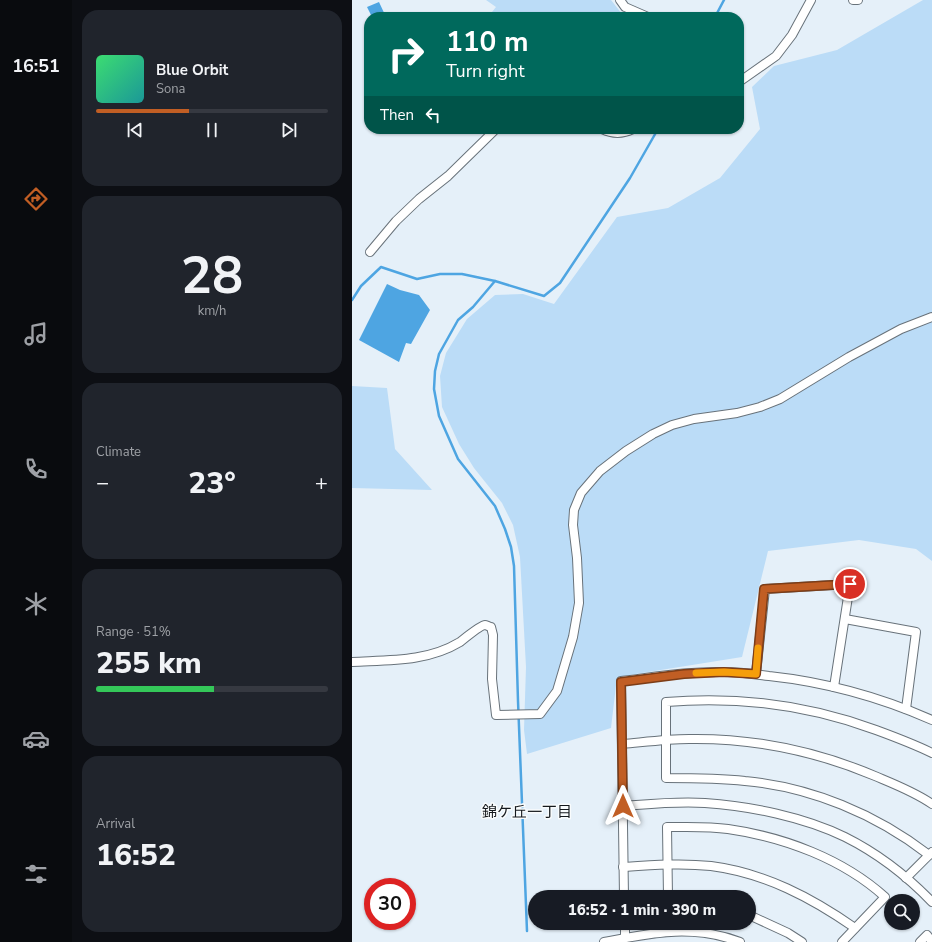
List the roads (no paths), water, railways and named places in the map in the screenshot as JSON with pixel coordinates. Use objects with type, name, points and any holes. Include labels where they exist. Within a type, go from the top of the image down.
[{"type":"street","points":[[620,0],[625,7],[636,12]]},
{"type":"street","points":[[744,78],[776,56],[792,35],[811,0]]},
{"type":"street","points":[[853,0],[858,0]]},
{"type":"street","points":[[370,252],[396,221],[419,199],[448,176],[490,134]]},
{"type":"street","points":[[352,662],[410,659],[429,655],[446,650],[471,634],[480,626],[486,625],[491,627],[493,635],[492,679],[496,715],[540,714],[554,696],[560,683],[573,636],[579,602],[577,558],[573,525],[574,510],[581,493],[600,471],[626,451],[653,434],[694,419],[737,413],[773,402],[849,357],[901,329],[932,317]]},
{"type":"street","points":[[756,674],[764,589],[850,584],[834,687]]},
{"type":"street","points":[[845,619],[916,632],[906,709]]},
{"type":"street","points":[[624,890],[621,682],[684,674],[724,672],[756,674],[804,680],[834,687],[868,696],[932,720]]},
{"type":"street","points":[[906,878],[930,853],[870,818],[819,796],[794,789],[746,781],[666,778],[666,702],[734,700],[776,704],[826,714],[860,724],[912,743],[932,753]]},
{"type":"street","points":[[623,744],[688,739],[740,741],[811,753],[859,769],[905,789],[932,804]]},
{"type":"street","points":[[623,806],[673,802],[739,806],[776,814],[815,826],[844,837],[890,865],[932,902]]},
{"type":"street","points":[[668,890],[667,827],[728,829],[756,834],[787,843],[826,857],[873,886],[885,897],[842,942]]},
{"type":"street","points":[[623,867],[667,864],[711,866],[728,869],[785,886],[812,899],[855,928]]},
{"type":"street","points":[[756,917],[788,933],[802,942]]},
{"type":"street","points":[[625,930],[625,938]]},
{"type":"street","points":[[604,942],[652,932],[690,931],[710,933],[740,942]]},
{"type":"street","points":[[920,942],[927,936],[932,942]]},
{"type":"water","points":[[379,2],[384,12],[370,12],[367,7]]},
{"type":"water","points":[[387,284],[400,290],[419,295],[430,310],[411,344],[406,343],[399,362],[359,340]]},
{"type":"waterway","points":[[718,12],[724,0]]},
{"type":"waterway","points":[[527,931],[514,566],[511,547],[495,506],[458,459],[439,416],[434,389],[435,371],[439,354],[458,320],[473,307],[495,281],[544,296],[560,283],[630,178],[655,134]]},
{"type":"waterway","points":[[352,300],[361,286],[381,267],[417,279],[440,274],[462,274],[495,281]]},
{"type":"district","name":"錦ケ丘一丁目","points":[[527,812]]}]
